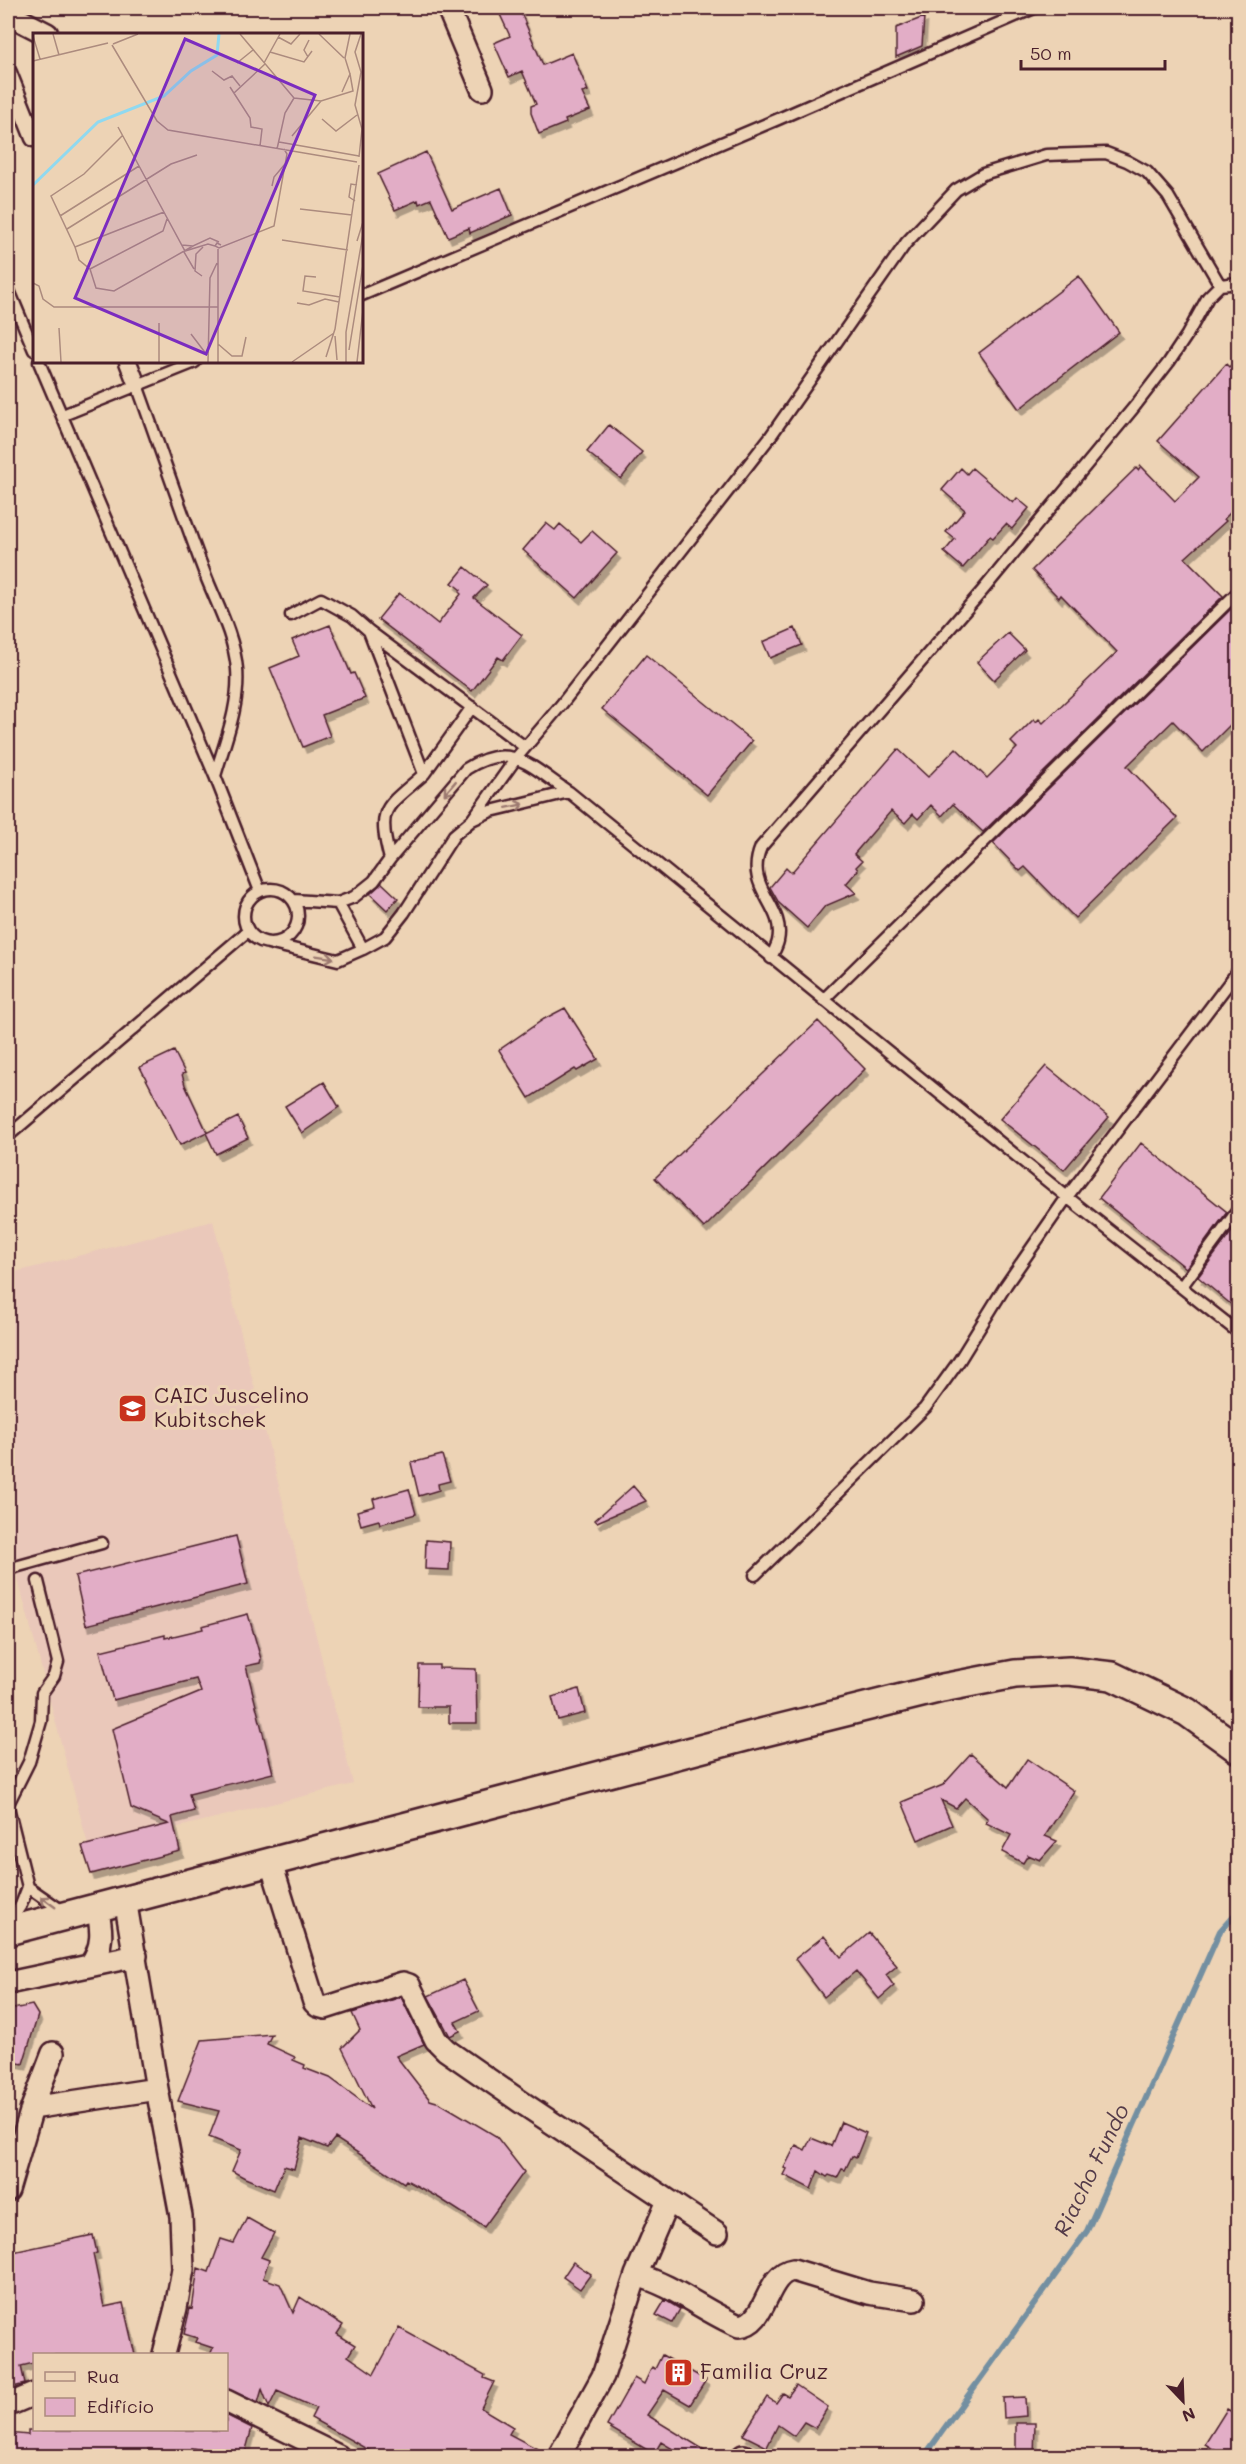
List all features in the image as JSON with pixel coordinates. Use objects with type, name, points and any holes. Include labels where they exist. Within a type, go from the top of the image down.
[{"type":"street","points":[[448,8],[482,89]]},
{"type":"street","points":[[8,14],[45,33]]},
{"type":"street","points":[[8,74],[33,136]]},
{"type":"street","points":[[128,363],[137,385]]},
{"type":"street","points":[[8,1931],[753,1735],[942,1688],[1015,1674],[1069,1671],[1112,1676],[1186,1712],[1239,1749]]},
{"type":"street","points":[[271,1863],[314,2002],[318,2007],[325,2008],[403,1983],[410,1985],[436,2040],[447,2050],[717,2233]]},
{"type":"street","points":[[125,1899],[181,2216],[183,2269],[177,2308],[165,2353]]},
{"type":"street","points":[[90,1965],[99,1950],[102,1928],[97,1908]]},
{"type":"street","points":[[8,1983],[136,1956]]},
{"type":"street","points":[[8,2190],[32,2108],[53,2053]]},
{"type":"street","points":[[32,2108],[157,2089]]},
{"type":"street","points":[[559,2457],[603,2376],[636,2275],[668,2201]]},
{"type":"street","points":[[636,2275],[673,2289],[739,2326],[746,2325],[753,2320],[777,2279],[785,2271],[793,2270],[869,2293],[914,2300]]},
{"type":"street","points":[[8,2405],[33,2394]]},
{"type":"street","points":[[228,2402],[338,2457]]},
{"type":"lane","points":[[363,295],[1034,8]]},
{"type":"lane","points":[[472,820],[517,757],[770,437],[906,243],[956,190],[983,174],[1046,155],[1106,153],[1147,172],[1161,188],[1220,285]]},
{"type":"lane","points":[[771,958],[778,940],[778,928],[774,913],[757,878],[756,858],[761,847],[983,590],[1135,406],[1169,362],[1208,297],[1220,285],[1239,283]]},
{"type":"lane","points":[[8,288],[33,348]]},
{"type":"lane","points":[[39,363],[214,776],[260,891]]},
{"type":"lane","points":[[63,415],[192,363]]},
{"type":"lane","points":[[137,385],[206,576],[227,625],[233,647],[237,670],[235,708],[214,776]]},
{"type":"lane","points":[[823,1000],[1239,592]]},
{"type":"lane","points":[[291,615],[321,599],[352,616],[525,747]]},
{"type":"lane","points":[[369,631],[424,774]]},
{"type":"lane","points":[[390,859],[383,833],[383,814],[392,802],[424,774],[472,707]]},
{"type":"lane","points":[[294,900],[338,903],[354,897],[374,881],[466,769],[481,759],[496,756],[517,757],[569,792],[1067,1197],[1239,1332]]},
{"type":"lane","points":[[268,943],[280,942],[291,935],[297,924],[298,912],[294,900],[284,892],[272,889],[260,891],[250,898],[244,908],[244,920],[248,931],[257,939],[268,943],[338,960],[386,937],[404,914],[454,835],[472,820],[491,811],[569,792]]},
{"type":"lane","points":[[338,903],[363,949]]},
{"type":"lane","points":[[8,1136],[248,931]]},
{"type":"lane","points":[[755,1575],[925,1408],[959,1361],[1006,1285],[1067,1197],[1239,971]]},
{"type":"lane","points":[[1182,1286],[1239,1210]]},
{"type":"lane","points":[[8,1569],[102,1543]]},
{"type":"lane","points":[[8,1926],[21,1905],[28,1887],[8,1806],[29,1762],[41,1721],[42,1693],[54,1676],[58,1662],[38,1581]]},
{"type":"lane","points":[[28,1887],[69,1915]]},
{"type":"shaded area","name":"CAIC Juscelino Kubitschek","points":[[213,1221],[353,1784],[89,1849],[8,1541],[8,1274]]},
{"type":"building","points":[[497,8],[519,8],[543,65],[572,53],[588,91],[582,93],[590,110],[539,134],[531,113],[531,106],[536,104],[522,71],[509,77],[494,43],[510,36]]},
{"type":"building","points":[[924,17],[922,46],[896,57],[896,28]]},
{"type":"building","points":[[426,152],[452,209],[501,188],[512,215],[470,233],[469,228],[448,237],[431,199],[419,204],[418,200],[395,210],[378,174]]},
{"type":"building","points":[[1079,276],[1119,332],[1019,409],[979,353]]},
{"type":"building","points":[[1239,357],[1239,504],[1224,519],[1226,521],[1185,558],[1223,596],[983,832],[953,804],[942,816],[931,805],[918,819],[913,814],[905,823],[891,811],[854,854],[862,861],[856,867],[858,870],[846,884],[856,893],[825,906],[807,928],[779,903],[770,887],[786,868],[791,873],[898,749],[928,777],[956,748],[987,778],[1017,748],[1011,742],[1034,719],[1036,722],[1039,719],[1043,723],[1117,652],[1061,595],[1059,598],[1032,570],[1136,468],[1138,470],[1141,466],[1175,501],[1199,477],[1158,441],[1226,364],[1229,367]]},
{"type":"building","points":[[609,425],[642,452],[621,479],[587,452]]},
{"type":"building","points":[[961,468],[967,474],[972,468],[1013,503],[1017,498],[1029,508],[1012,529],[1006,524],[993,538],[990,536],[963,568],[944,552],[955,539],[946,532],[965,510],[942,490]]},
{"type":"building","points":[[546,523],[555,530],[560,524],[581,542],[592,531],[617,553],[577,598],[523,550]]},
{"type":"building","points":[[465,567],[487,585],[474,598],[522,635],[503,660],[498,657],[472,691],[378,619],[399,593],[438,624],[461,594],[459,592],[461,590],[452,583]]},
{"type":"building","points":[[1233,607],[1239,612],[1239,716],[1203,752],[1173,721],[1127,766],[1177,818],[1075,918],[1025,867],[1020,871],[993,843]]},
{"type":"building","points":[[330,625],[351,674],[354,673],[365,698],[322,715],[330,736],[303,747],[270,668],[299,656],[292,640]]},
{"type":"building","points":[[795,628],[802,645],[770,658],[763,642]]},
{"type":"building","points":[[1008,633],[1025,650],[994,680],[977,662]]},
{"type":"building","points":[[646,655],[752,741],[707,795],[602,709]]},
{"type":"building","points":[[382,883],[398,898],[387,910],[370,894]]},
{"type":"building","points":[[565,1008],[598,1059],[577,1071],[575,1069],[529,1098],[499,1050],[544,1019]]},
{"type":"building","points":[[818,1021],[865,1069],[704,1228],[655,1178]]},
{"type":"building","points":[[174,1051],[185,1073],[182,1074],[185,1085],[207,1132],[180,1145],[140,1067]]},
{"type":"building","points":[[1046,1066],[1109,1117],[1064,1170],[1000,1119]]},
{"type":"building","points":[[324,1082],[339,1107],[302,1133],[285,1106]]},
{"type":"building","points":[[238,1117],[248,1138],[216,1154],[206,1133]]},
{"type":"building","points":[[1141,1143],[1227,1212],[1186,1268],[1099,1198]]},
{"type":"building","points":[[1239,1222],[1239,1311],[1198,1277]]},
{"type":"building","points":[[442,1455],[450,1481],[438,1484],[439,1490],[419,1496],[411,1463]]},
{"type":"building","points":[[633,1486],[646,1501],[597,1522],[595,1520]]},
{"type":"building","points":[[409,1489],[416,1514],[380,1524],[379,1520],[361,1525],[357,1511],[375,1506],[373,1499]]},
{"type":"building","points":[[236,1536],[248,1584],[86,1625],[75,1576]]},
{"type":"building","points":[[426,1540],[450,1542],[449,1570],[425,1569]]},
{"type":"building","points":[[248,1614],[261,1659],[260,1663],[246,1666],[273,1773],[189,1794],[194,1811],[172,1817],[180,1851],[91,1874],[82,1846],[169,1824],[131,1808],[112,1729],[201,1692],[196,1679],[113,1700],[100,1651],[165,1635],[165,1638],[203,1629],[202,1626]]},
{"type":"building","points":[[419,1665],[476,1669],[477,1723],[449,1723],[449,1707],[418,1707]]},
{"type":"building","points":[[579,1689],[585,1713],[558,1720],[552,1697]]},
{"type":"building","points":[[971,1754],[1008,1787],[1027,1759],[1074,1791],[1045,1836],[1057,1841],[1040,1860],[1028,1855],[1023,1863],[1002,1852],[1011,1835],[986,1823],[988,1819],[965,1798],[956,1808],[941,1800],[952,1825],[918,1840],[902,1802],[943,1785]]},
{"type":"building","points":[[869,1933],[897,1966],[886,1975],[894,1986],[879,1999],[856,1971],[824,1997],[795,1959],[824,1936],[841,1957]]},
{"type":"building","points":[[463,1980],[479,2011],[455,2022],[460,2031],[450,2036],[428,1996]]},
{"type":"building","points":[[401,1997],[424,2044],[396,2056],[430,2100],[440,2103],[496,2136],[524,2172],[484,2227],[439,2198],[406,2180],[404,2183],[335,2138],[327,2148],[302,2138],[294,2169],[284,2166],[274,2190],[232,2171],[241,2150],[209,2137],[219,2111],[178,2101],[202,2040],[272,2034],[267,2044],[295,2057],[293,2060],[305,2065],[304,2068],[330,2078],[372,2109],[342,2048],[360,2030],[352,2013]]},
{"type":"building","points":[[32,2005],[38,2015],[23,2064],[8,2061],[8,2010]]},
{"type":"building","points":[[841,2122],[866,2133],[856,2158],[852,2156],[845,2170],[842,2169],[837,2178],[829,2175],[827,2177],[818,2171],[811,2189],[784,2175],[787,2169],[784,2168],[796,2145],[805,2150],[811,2138],[831,2146]]},
{"type":"building","points":[[247,2218],[274,2233],[261,2257],[269,2260],[263,2278],[280,2284],[293,2313],[300,2297],[343,2325],[337,2334],[355,2345],[348,2356],[374,2374],[399,2328],[485,2375],[484,2378],[494,2382],[481,2408],[513,2427],[509,2434],[547,2454],[546,2457],[381,2457],[311,2418],[316,2408],[277,2391],[269,2407],[262,2389],[258,2403],[228,2389],[228,2353],[211,2353],[213,2348],[195,2342],[197,2338],[184,2334],[190,2308],[192,2309],[198,2268],[209,2272],[221,2239],[234,2243]]},
{"type":"building","points":[[93,2235],[97,2253],[93,2254],[104,2307],[123,2303],[135,2353],[33,2353],[33,2363],[21,2366],[25,2384],[9,2388],[8,2253]]},
{"type":"building","points":[[573,2262],[591,2274],[580,2289],[563,2277]]},
{"type":"building","points":[[665,2300],[680,2309],[672,2323],[656,2315]]},
{"type":"building","points":[[662,2355],[706,2380],[690,2405],[664,2390],[647,2415],[716,2457],[686,2457],[661,2442],[654,2454],[607,2426],[634,2378],[644,2384],[652,2367],[655,2369]]},
{"type":"building","points":[[796,2385],[828,2407],[815,2428],[804,2422],[794,2436],[778,2425],[767,2447],[743,2435],[767,2397],[776,2403],[783,2393],[788,2396]]},
{"type":"building","points":[[1025,2397],[1026,2416],[1004,2418],[1003,2398]]},
{"type":"building","points":[[1227,2409],[1239,2416],[1239,2457],[1226,2457],[1205,2444]]},
{"type":"building","points":[[228,2416],[252,2428],[244,2457],[191,2448],[191,2452],[148,2449],[147,2457],[8,2457],[8,2433],[28,2435],[28,2430],[228,2431]]},
{"type":"building","points":[[1016,2423],[1035,2423],[1034,2457],[1016,2457]]},
{"type":"waterway","name":"Riacho Fundo","points":[[929,2456],[928,2451],[1087,2231],[1220,1931],[1238,1911]]},
{"type":"place","name":"CAIC Juscelino Kubitschek","points":[[133,1408]]},
{"type":"place","name":"Familia Cruz","points":[[679,2372]]}]
